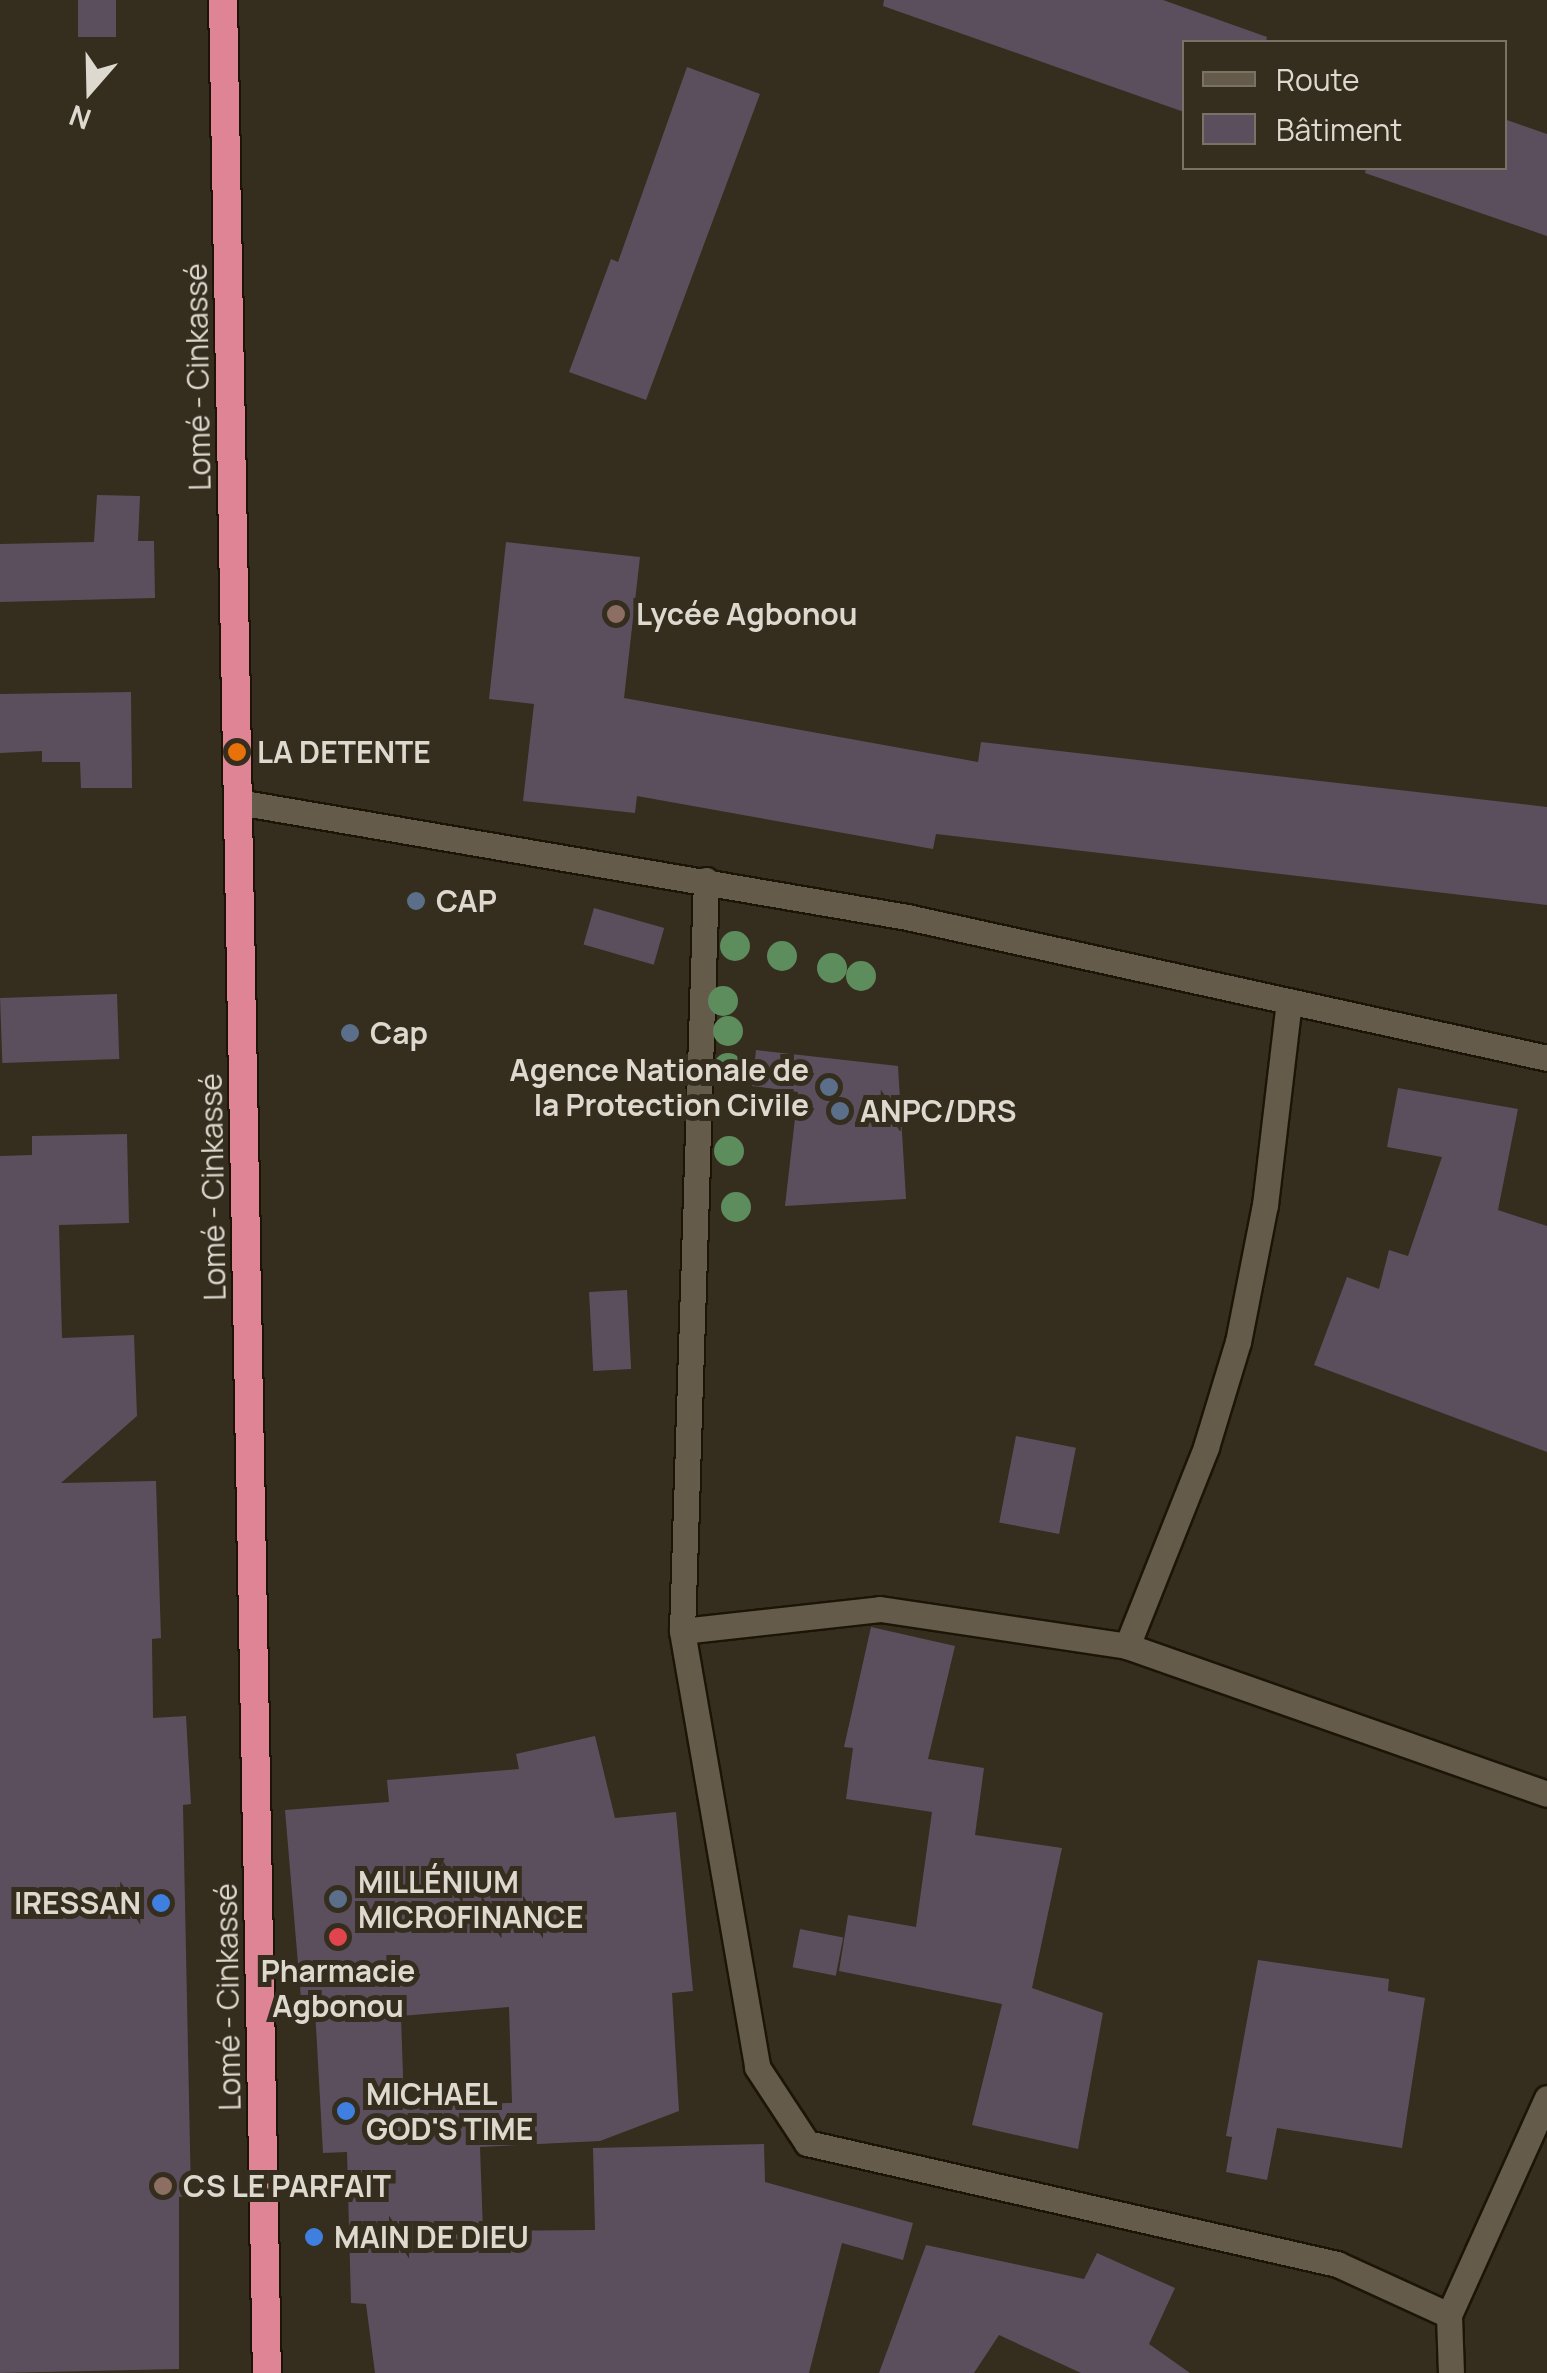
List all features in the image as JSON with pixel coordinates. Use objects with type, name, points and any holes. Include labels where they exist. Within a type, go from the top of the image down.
[{"type":"highway","name":"Lomé - Cinkassé","points":[[223,0],[268,2373]]},
{"type":"street","points":[[238,802],[907,916],[1547,1058]]},
{"type":"street","points":[[706,880],[682,1632],[757,2067],[808,2143],[1337,2264],[1449,2315]]},
{"type":"street","points":[[1128,1646],[1206,1447],[1238,1342],[1265,1205],[1289,1002]]},
{"type":"street","points":[[682,1632],[880,1609],[1128,1646],[1547,1794]]},
{"type":"street","points":[[1451,2373],[1449,2315],[1547,2098]]},
{"type":"building","points":[[78,0],[116,0],[116,37],[78,37]]},
{"type":"building","points":[[884,0],[1163,0],[1267,37],[1182,40],[1182,111],[883,6]]},
{"type":"building","points":[[687,67],[760,94],[646,400],[569,372],[611,259],[618,262]]},
{"type":"building","points":[[1507,120],[1547,134],[1547,236],[1365,173],[1507,170]]},
{"type":"building","points":[[97,495],[140,496],[138,541],[154,541],[155,598],[0,602],[0,544],[94,542]]},
{"type":"building","points":[[506,542],[640,557],[624,698],[978,762],[981,742],[1547,807],[1547,905],[936,834],[933,849],[637,796],[635,813],[523,801],[534,704],[489,699]]},
{"type":"building","points":[[131,692],[132,788],[81,788],[80,762],[42,762],[42,751],[0,753],[0,694]]},
{"type":"building","points":[[594,908],[664,928],[654,965],[584,945]]},
{"type":"building","points":[[117,994],[119,1059],[2,1063],[0,998]]},
{"type":"building","points":[[756,1050],[898,1066],[906,1199],[785,1206],[798,1092],[752,1086]]},
{"type":"building","points":[[1398,1088],[1518,1109],[1498,1210],[1547,1226],[1547,1452],[1314,1365],[1347,1277],[1379,1289],[1389,1250],[1408,1256],[1442,1157],[1387,1147]]},
{"type":"building","points":[[127,1134],[129,1223],[59,1225],[62,1338],[134,1335],[137,1416],[61,1483],[156,1481],[161,1638],[152,1639],[153,1718],[186,1716],[191,1804],[183,1805],[191,2196],[179,2197],[179,2369],[0,2373],[0,1156],[32,1155],[32,1136]]},
{"type":"building","points":[[627,1290],[631,1369],[593,1371],[589,1292]]},
{"type":"building","points":[[1016,1436],[1076,1448],[1059,1534],[999,1522]]},
{"type":"building","points":[[871,1627],[955,1646],[928,1759],[984,1768],[975,1835],[1062,1848],[1032,1988],[1103,2013],[1078,2149],[972,2125],[1002,2004],[839,1971],[848,1915],[916,1927],[932,1812],[846,1799],[853,1748],[844,1747]]},
{"type":"building","points":[[595,1736],[615,1818],[676,1812],[693,1991],[672,1993],[679,2111],[600,2141],[480,2147],[483,2231],[595,2230],[593,2148],[764,2144],[765,2182],[913,2223],[903,2260],[842,2243],[809,2373],[375,2373],[366,2304],[351,2303],[347,2152],[323,2153],[315,2009],[302,2011],[285,1810],[389,1802],[387,1780],[519,1769],[516,1754]],"holes":[[[509,2007],[512,2103],[404,2105],[401,2016]]]},
{"type":"building","points":[[800,1929],[843,1937],[836,1976],[793,1967]]},
{"type":"building","points":[[1258,1960],[1389,1979],[1388,1991],[1425,1998],[1402,2148],[1277,2128],[1267,2180],[1226,2172],[1232,2137],[1226,2136]]},
{"type":"building","points":[[926,2245],[1084,2279],[1097,2253],[1175,2288],[1149,2344],[1190,2373],[1081,2373],[999,2335],[974,2373],[879,2373]]},
{"type":"place","name":"Lycée Agbonou","points":[[616,614]]},
{"type":"place","name":"LA DETENTE","points":[[237,752]]},
{"type":"place","name":"CAP","points":[[416,901]]},
{"type":"place","name":"Cap","points":[[350,1033]]},
{"type":"place","name":"Agence Nationale de la Protection Civile","points":[[829,1087]]},
{"type":"place","name":"ANPC/DRS","points":[[840,1111]]},
{"type":"place","name":"MILLÉNIUM MICROFINANCE","points":[[338,1899]]},
{"type":"place","name":"IRESSAN","points":[[161,1903]]},
{"type":"place","name":"Pharmacie Agbonou","points":[[338,1937]]},
{"type":"place","name":"MICHAEL GOD'S TIME","points":[[346,2111]]},
{"type":"place","name":"CS LE PARFAIT","points":[[163,2186]]},
{"type":"place","name":"MAIN DE DIEU","points":[[314,2237]]}]
